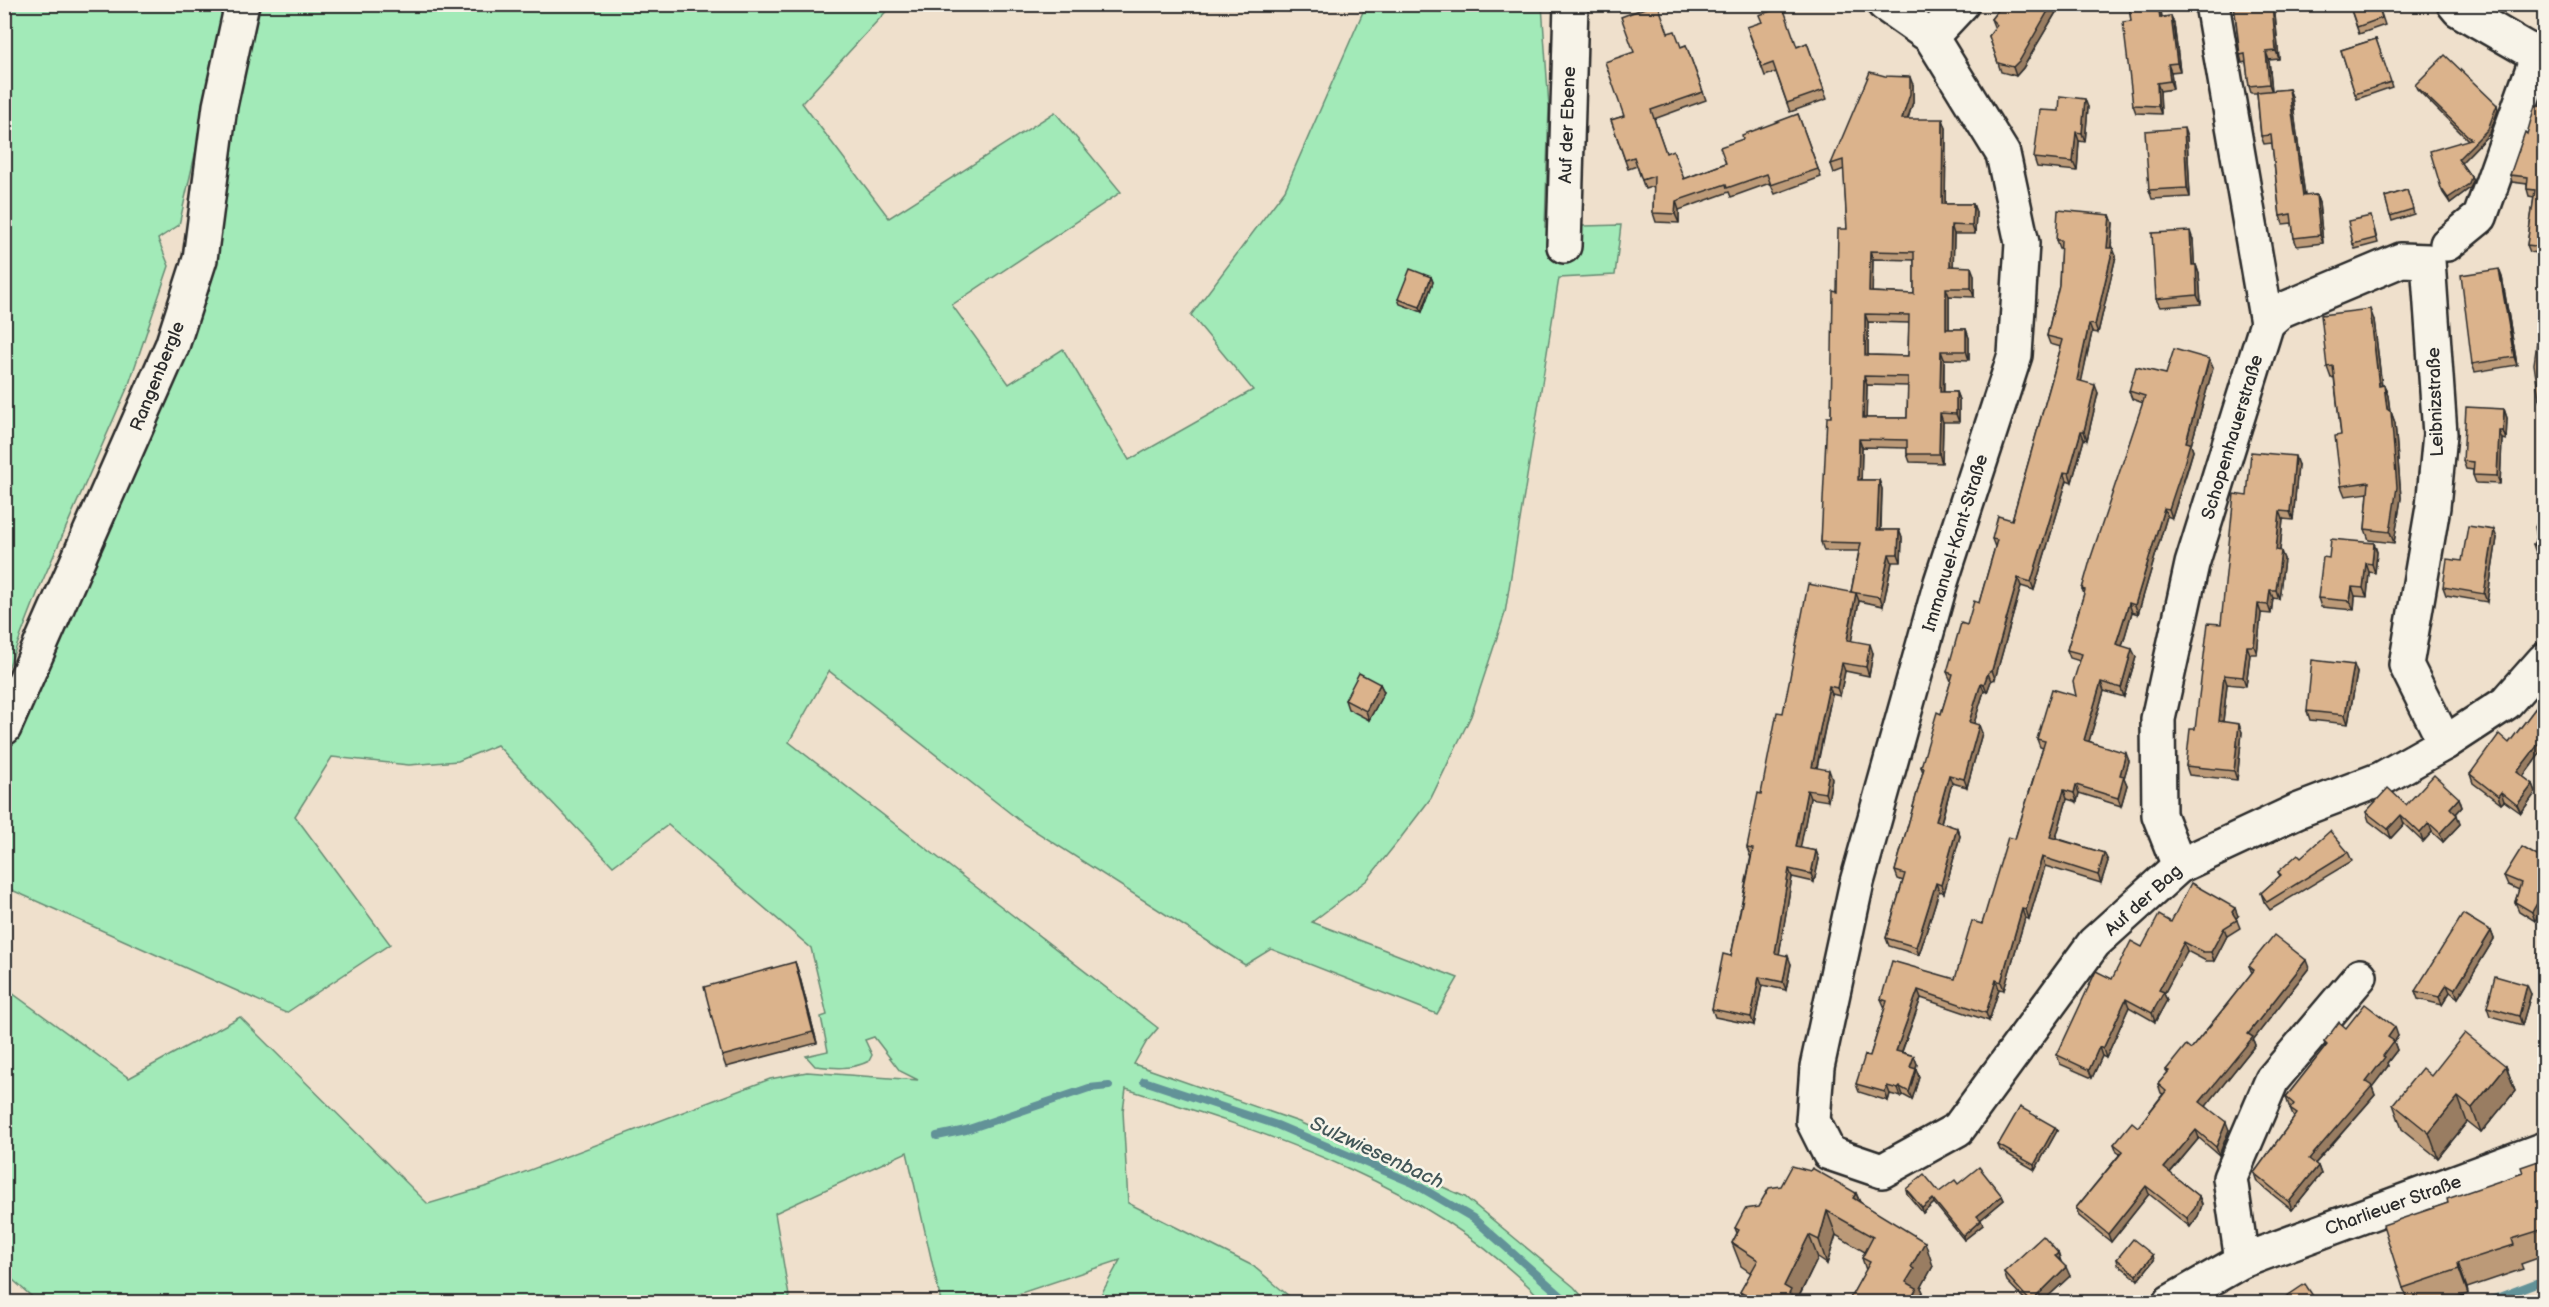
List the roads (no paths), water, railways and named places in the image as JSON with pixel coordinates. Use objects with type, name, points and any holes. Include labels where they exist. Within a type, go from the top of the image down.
[{"type":"street","name":"Rangenbergle","points":[[4,728],[172,346],[200,260],[220,106],[242,4]]},
{"type":"street","name":"Auf der Ebene","points":[[1564,246],[1571,4]]},
{"type":"street","name":"Immanuel-Kant-Straße","points":[[1813,1121],[1817,1067],[1857,882],[1941,582],[2015,355],[2022,243],[2003,154],[1931,37],[1884,4]]},
{"type":"street","points":[[1931,37],[1962,4]]},
{"type":"street","name":"Schopenhauerstraße","points":[[2179,866],[2159,815],[2158,719],[2192,564],[2268,323],[2212,4]]},
{"type":"street","points":[[2447,244],[2480,217],[2541,58],[2459,10],[2454,4]]},
{"type":"street","name":"Leibnizstraße","points":[[2268,323],[2282,310],[2401,260],[2428,261],[2440,434],[2433,507],[2406,665],[2445,743]]},
{"type":"street","name":"Auf der Bag","points":[[1813,1121],[1829,1153],[1882,1171],[1958,1130],[2094,943],[2179,866],[2297,811],[2381,779],[2445,743],[2506,703],[2544,660]]},
{"type":"street","points":[[2242,1262],[2230,1179],[2272,1080],[2360,976]]},
{"type":"street","name":"Charlieuer Straße","points":[[2170,1302],[2242,1262],[2544,1149]]},
{"type":"waterway","name":"Sulzwiesenbach","points":[[1144,1081],[1277,1125],[1413,1183],[1473,1218],[1568,1302]]},
{"type":"waterway","name":"Sulzwiesenbach","points":[[937,1136],[966,1130],[1089,1088],[1109,1086]]},
{"type":"waterway","name":"Sulzwiesenbach","points":[[2486,1302],[2544,1280]]}]
